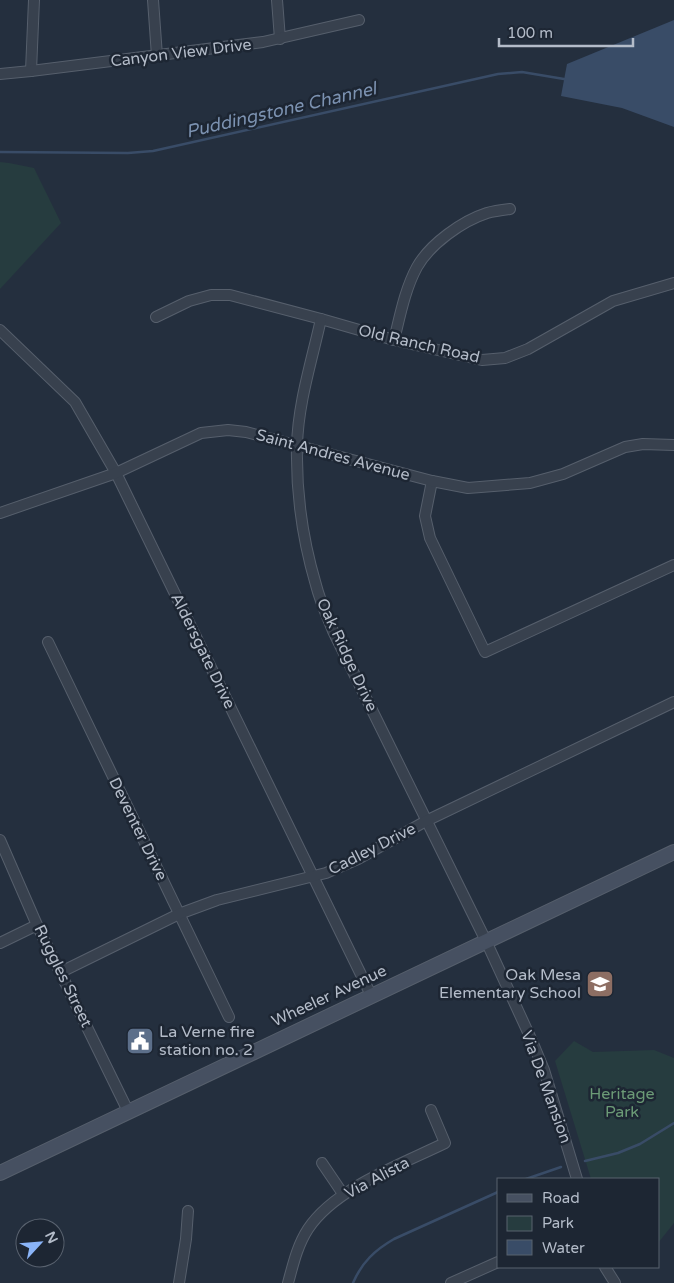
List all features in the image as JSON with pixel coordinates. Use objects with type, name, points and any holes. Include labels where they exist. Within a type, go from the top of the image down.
[{"type":"main road","name":"Wheeler Avenue","points":[[0,1173],[674,852]]},
{"type":"street","points":[[31,72],[34,0]]},
{"type":"street","points":[[153,0],[157,56]]},
{"type":"street","points":[[277,0],[280,39]]},
{"type":"street","name":"Canyon View Drive","points":[[0,74],[31,72],[280,39],[359,20]]},
{"type":"street","points":[[394,340],[402,306],[417,266],[430,248],[455,229],[486,214],[510,209]]},
{"type":"street","name":"Old Ranch Road","points":[[156,317],[189,301],[211,295],[230,295],[394,340],[482,360],[505,358],[528,349],[613,301],[674,283]]},
{"type":"street","name":"Oak Ridge Drive","points":[[321,319],[303,399],[297,445],[300,503],[305,540],[316,586],[333,632],[486,941]]},
{"type":"street","name":"Aldersgate Drive","points":[[0,330],[75,402],[116,473],[371,996]]},
{"type":"street","name":"Saint Andres Avenue","points":[[0,513],[116,473],[201,433],[228,430],[246,432],[432,482],[468,488],[530,483],[563,474],[625,447],[643,444],[674,445]]},
{"type":"street","points":[[432,482],[425,516],[430,538],[485,652],[674,565]]},
{"type":"street","name":"Deventer Drive","points":[[48,642],[229,1016]]},
{"type":"street","name":"Cadley Drive","points":[[62,972],[178,914],[218,900],[313,877],[358,859],[426,821],[674,702]]},
{"type":"street","name":"Ruggles Street","points":[[0,840],[37,925],[62,972],[128,1111]]},
{"type":"street","points":[[0,943],[37,925]]},
{"type":"street","name":"Via De Mansion","points":[[486,941],[544,1070],[577,1178]]},
{"type":"street","name":"Via Alista","points":[[288,1283],[297,1250],[308,1229],[322,1212],[343,1194],[361,1184],[445,1144],[430,1110]]},
{"type":"street","points":[[322,1163],[343,1194]]},
{"type":"street","points":[[179,1283],[186,1240],[188,1211]]},
{"type":"street","points":[[451,1283],[497,1262]]},
{"type":"street","points":[[606,1268],[615,1283]]},
{"type":"green space","points":[[0,162],[34,168],[61,223],[0,289]]},
{"type":"green space","name":"Heritage Park","points":[[574,1041],[593,1052],[654,1050],[674,1058],[674,1223],[659,1242],[659,1178],[591,1178],[555,1061]]},
{"type":"water","points":[[674,20],[674,127],[622,108],[561,96],[567,64]]},
{"type":"waterway","name":"Puddingstone Channel","points":[[0,152],[128,153],[153,151],[498,74],[522,72],[564,79]]},
{"type":"waterway","points":[[585,1161],[618,1153],[640,1144],[674,1123]]},
{"type":"waterway","points":[[529,1178],[561,1167]]},
{"type":"waterway","points":[[353,1283],[365,1263],[387,1243],[497,1192]]},
{"type":"place","name":"Oak Mesa Elementary School","points":[[600,984]]},
{"type":"place","name":"La Verne fire station no. 2","points":[[140,1041]]}]
